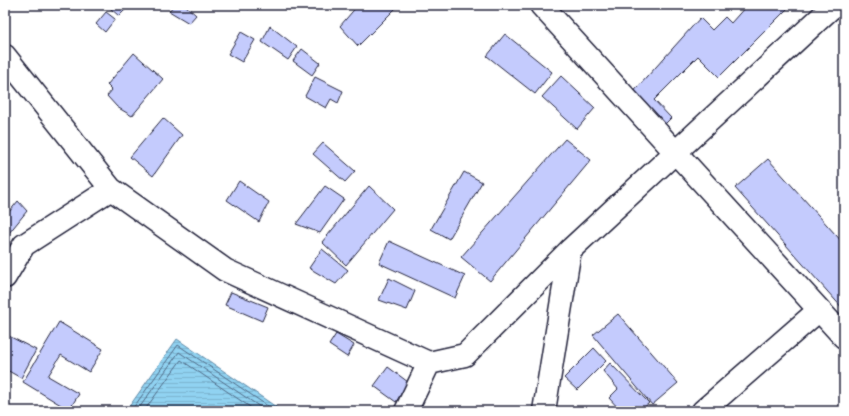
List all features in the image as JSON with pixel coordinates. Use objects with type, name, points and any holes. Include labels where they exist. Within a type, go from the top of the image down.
[{"type":"street","points":[[541,5],[844,337]]},
{"type":"street","points":[[5,56],[111,189],[225,270],[429,363],[465,355],[570,250],[833,6]]},
{"type":"street","points":[[5,277],[24,245],[111,189]]},
{"type":"street","points":[[544,411],[570,250]]},
{"type":"street","points":[[703,411],[819,310]]},
{"type":"street","points":[[406,411],[429,363]]},
{"type":"water","points":[[177,339],[282,411],[126,411]]},
{"type":"building","points":[[113,5],[130,5],[119,16],[110,8]]},
{"type":"building","points":[[174,5],[185,5],[196,15],[189,23],[169,11]]},
{"type":"building","points":[[358,5],[399,5],[358,46],[340,26]]},
{"type":"building","points":[[747,5],[791,5],[719,77],[698,56],[654,100],[671,118],[659,130],[629,97],[700,18],[712,30],[725,17],[731,23]]},
{"type":"building","points":[[106,12],[115,19],[105,32],[96,24]]},
{"type":"building","points":[[270,26],[297,47],[288,60],[262,42]]},
{"type":"building","points":[[241,32],[255,40],[242,62],[228,54]]},
{"type":"building","points":[[505,34],[552,72],[535,94],[487,56]]},
{"type":"building","points":[[302,49],[320,63],[312,75],[293,61]]},
{"type":"building","points":[[134,53],[163,79],[132,116],[117,107],[107,96],[112,90],[107,85]]},
{"type":"building","points":[[561,76],[595,108],[577,129],[542,97]]},
{"type":"building","points":[[315,77],[343,91],[338,103],[331,99],[326,108],[305,96]]},
{"type":"building","points":[[163,118],[182,135],[153,176],[130,157]]},
{"type":"building","points":[[565,139],[591,160],[490,281],[461,257]]},
{"type":"building","points":[[323,143],[355,171],[345,182],[313,154]]},
{"type":"building","points":[[768,159],[844,244],[844,310],[735,188]]},
{"type":"building","points":[[464,172],[482,182],[449,239],[431,229]]},
{"type":"building","points":[[239,181],[269,202],[259,222],[227,200]]},
{"type":"building","points":[[325,186],[344,199],[320,233],[296,224]]},
{"type":"building","points":[[369,186],[393,209],[346,265],[322,242]]},
{"type":"building","points":[[18,201],[27,211],[9,233],[5,230],[5,217]]},
{"type":"building","points":[[389,241],[465,276],[455,298],[379,263]]},
{"type":"building","points":[[322,249],[348,270],[336,284],[309,268]]},
{"type":"building","points":[[389,278],[415,291],[407,310],[379,300]]},
{"type":"building","points":[[231,292],[268,307],[262,321],[225,305]]},
{"type":"building","points":[[618,314],[678,383],[652,405],[593,335]]},
{"type":"building","points":[[59,322],[103,349],[89,372],[61,355],[48,376],[79,394],[69,410],[23,382]]},
{"type":"building","points":[[5,334],[36,350],[21,378],[5,369]]},
{"type":"building","points":[[336,334],[354,345],[347,357],[329,345]]},
{"type":"building","points":[[594,348],[606,361],[577,390],[564,378]]},
{"type":"building","points":[[610,363],[649,403],[640,411],[619,411],[620,410],[609,398],[618,389],[603,371]]},
{"type":"building","points":[[388,367],[408,382],[396,402],[374,386]]}]
